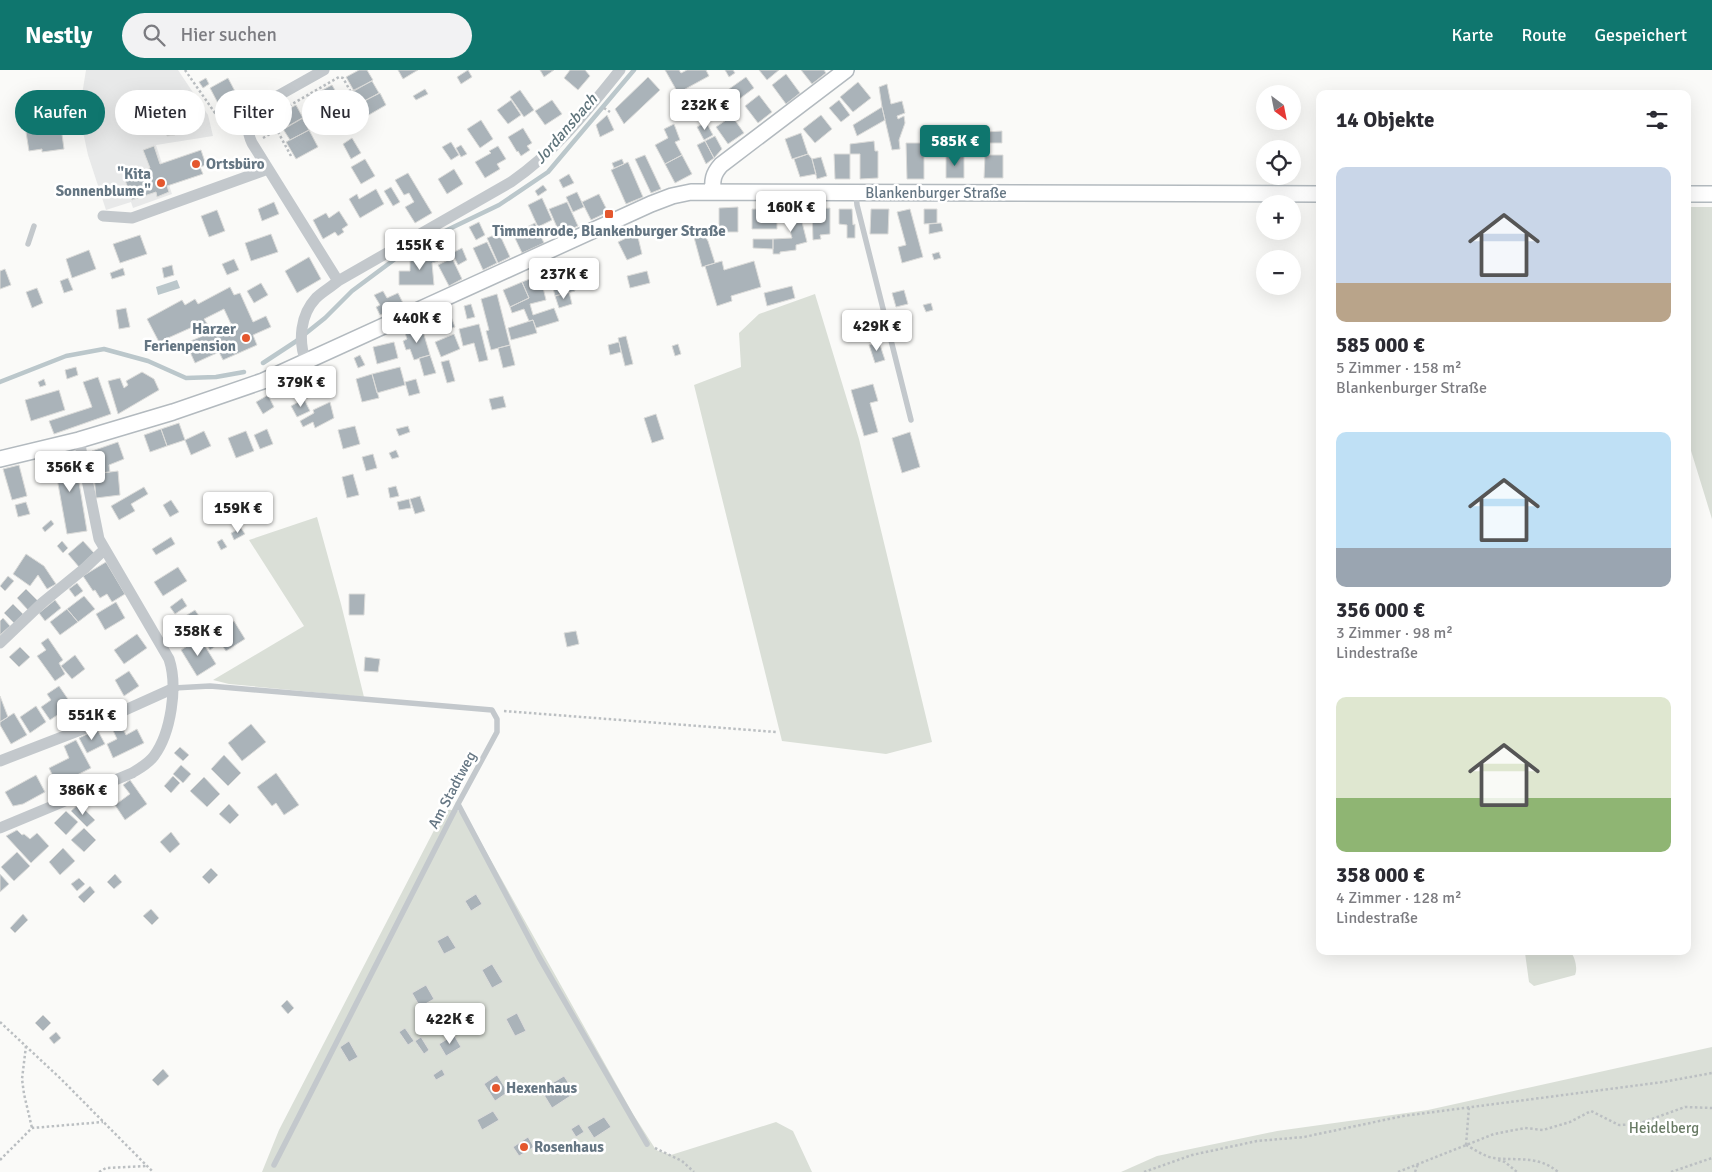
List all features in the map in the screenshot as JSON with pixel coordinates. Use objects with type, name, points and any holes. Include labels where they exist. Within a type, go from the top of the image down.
[{"type":"main road","points":[[712,192],[712,180],[715,172],[722,165],[846,70]]},
{"type":"main road","name":"Blankenburger Straße","points":[[0,459],[80,440],[204,402],[263,381],[304,356],[385,324],[651,204],[672,196],[691,192],[1316,194]]},
{"type":"main road","points":[[1691,194],[1712,194]]},
{"type":"street","points":[[288,90],[324,70]]},
{"type":"street","points":[[304,356],[302,328],[308,308],[316,298],[338,281],[511,182],[533,167],[565,136],[620,70]]},
{"type":"street","points":[[249,135],[338,281]]},
{"type":"street","points":[[103,216],[132,218],[268,169]]},
{"type":"street","points":[[0,828],[145,765],[153,757],[161,744],[169,720],[174,688],[172,668],[165,649],[104,550],[96,526],[80,440]]},
{"type":"street","points":[[0,643],[42,603],[104,550]]},
{"type":"street","points":[[0,761],[83,729],[174,688]]},
{"type":"lane","points":[[855,192],[911,420]]},
{"type":"lane","points":[[28,244],[34,226]]},
{"type":"lane","points":[[174,688],[210,686],[492,710]]},
{"type":"lane","name":"Am Stadtweg","points":[[274,1165],[458,804],[497,732],[497,719],[492,710]]},
{"type":"lane","points":[[458,804],[539,957],[647,1144]]},
{"type":"path","points":[[186,70],[215,113]]},
{"type":"path","points":[[317,90],[339,77],[343,78],[350,90]]},
{"type":"path","points":[[252,143],[267,135]]},
{"type":"path","points":[[280,135],[291,156]]},
{"type":"path","points":[[492,710],[776,732]]},
{"type":"path","points":[[0,1022],[153,1172]]},
{"type":"path","points":[[26,1046],[22,1079],[32,1128]]},
{"type":"path","points":[[1144,1172],[1192,1155],[1257,1141],[1304,1137],[1403,1116],[1663,1082],[1712,1073]]},
{"type":"path","points":[[1466,1145],[1469,1107]]},
{"type":"path","points":[[1398,1172],[1494,1134],[1525,1128],[1544,1130],[1570,1122],[1591,1111],[1619,1125],[1638,1124],[1685,1107],[1712,1108]]},
{"type":"path","points":[[0,1160],[32,1128],[104,1122]]},
{"type":"path","points":[[647,1144],[682,1160],[694,1172]]},
{"type":"path","points":[[1466,1145],[1492,1158],[1505,1162],[1517,1172]]},
{"type":"path","points":[[1492,1158],[1538,1160],[1552,1166],[1558,1172]]},
{"type":"path","points":[[1671,1172],[1712,1158]]},
{"type":"path","points":[[1415,1172],[1418,1164]]},
{"type":"path","points":[[99,1172],[106,1168],[148,1166]]},
{"type":"shaded area","points":[[86,70],[178,70],[191,90],[115,90],[115,135],[205,135],[205,110],[208,115],[213,136],[156,145],[172,194],[133,208],[131,202],[106,210],[88,155],[84,135],[105,135],[105,90],[83,90]]},
{"type":"shaded area","points":[[177,280],[180,288],[158,295],[156,287]]},
{"type":"green space","points":[[1691,207],[1712,207],[1712,519],[1691,451]]},
{"type":"green space","points":[[815,294],[859,439],[932,742],[886,754],[782,741],[694,385],[741,367],[739,333],[759,314]]},
{"type":"green space","points":[[317,517],[364,697],[229,684],[213,680],[304,626],[249,540]]},
{"type":"green space","points":[[445,809],[464,812],[633,1114],[656,1150],[671,1155],[776,1122],[793,1131],[812,1172],[262,1172],[279,1130]]},
{"type":"green space","points":[[1525,955],[1572,955],[1576,963],[1575,975],[1534,986],[1529,982]]},
{"type":"green space","name":"Heidelberg","points":[[1712,1047],[1712,1172],[1121,1172],[1157,1156],[1277,1131],[1428,1110]]},
{"type":"building","points":[[359,70],[367,70],[373,80],[353,90],[346,77]]},
{"type":"building","points":[[398,70],[418,70],[403,79]]},
{"type":"building","points":[[468,70],[472,77],[461,84],[457,77]]},
{"type":"building","points":[[540,70],[554,70],[544,77]]},
{"type":"building","points":[[570,70],[585,70],[590,76],[578,90],[564,78]]},
{"type":"building","points":[[665,70],[679,70],[681,73],[687,70],[706,70],[709,76],[678,93]]},
{"type":"building","points":[[725,70],[733,70],[735,73],[729,77]]},
{"type":"building","points":[[759,70],[779,70],[767,80]]},
{"type":"building","points":[[801,70],[824,70],[826,73],[812,84]]},
{"type":"building","points":[[786,74],[800,93],[786,104],[772,85]]},
{"type":"building","points":[[648,77],[660,90],[624,124],[615,109]]},
{"type":"building","points":[[746,77],[754,88],[730,106],[722,94]]},
{"type":"building","points":[[206,78],[209,84],[203,88],[199,82]]},
{"type":"building","points":[[228,78],[234,90],[215,90],[215,98],[210,88]]},
{"type":"building","points":[[372,81],[379,93],[369,98],[369,90],[354,90]]},
{"type":"building","points":[[858,82],[871,98],[853,112],[840,97]]},
{"type":"building","points":[[887,84],[891,104],[902,101],[905,113],[897,116],[898,119],[904,116],[905,123],[899,140],[900,149],[892,150],[882,107],[879,87]]},
{"type":"building","points":[[332,85],[335,90],[322,90]]},
{"type":"building","points":[[425,89],[428,94],[416,100],[413,96]]},
{"type":"building","points":[[520,90],[534,110],[524,117],[510,97]]},
{"type":"building","points":[[380,93],[386,105],[369,115],[369,98]]},
{"type":"building","points":[[759,95],[772,112],[758,123],[745,106]]},
{"type":"building","points":[[511,100],[521,115],[508,124],[497,110]]},
{"type":"building","points":[[552,100],[562,114],[545,125],[535,111]]},
{"type":"building","points":[[839,100],[850,115],[841,122],[829,108]]},
{"type":"building","points":[[296,105],[302,119],[292,124],[292,107]]},
{"type":"building","points":[[882,107],[885,120],[857,136],[853,125]]},
{"type":"building","points":[[607,115],[614,130],[600,137],[596,125]]},
{"type":"building","points":[[821,115],[832,129],[815,143],[803,129]]},
{"type":"building","points":[[732,116],[744,133],[728,144],[716,127]]},
{"type":"building","points":[[302,118],[302,134],[290,140],[287,135],[292,135],[292,124]]},
{"type":"building","points":[[481,120],[493,139],[480,148],[467,129]]},
{"type":"building","points":[[706,122],[713,135],[704,140],[697,127]]},
{"type":"building","points":[[674,124],[680,140],[675,142],[682,155],[665,164],[655,145],[668,138],[664,129]]},
{"type":"building","points":[[523,128],[532,143],[527,146],[530,150],[521,156],[508,137]]},
{"type":"building","points":[[959,129],[961,140],[941,143],[939,133]]},
{"type":"building","points":[[1002,131],[1002,143],[986,143],[985,132]]},
{"type":"building","points":[[801,133],[808,154],[792,159],[785,139]]},
{"type":"building","points":[[302,134],[312,135],[318,147],[296,159],[286,142]]},
{"type":"building","points":[[26,135],[62,135],[64,149],[42,152],[42,149],[29,151]]},
{"type":"building","points":[[715,136],[722,149],[714,158],[705,141]]},
{"type":"building","points":[[352,138],[361,153],[351,159],[343,144]]},
{"type":"building","points":[[705,141],[714,158],[706,164],[697,145]]},
{"type":"building","points":[[874,141],[875,151],[878,151],[878,178],[860,179],[860,154],[850,154],[850,144]]},
{"type":"building","points":[[451,142],[459,155],[451,160],[442,147]]},
{"type":"building","points":[[906,143],[924,143],[924,179],[907,179]]},
{"type":"building","points":[[461,145],[467,154],[461,157],[456,148]]},
{"type":"building","points":[[154,146],[160,164],[201,150],[206,165],[200,167],[203,174],[167,186],[169,192],[157,197],[156,192],[132,200],[124,177],[150,168],[143,150]]},
{"type":"building","points":[[498,146],[506,159],[497,164],[500,169],[485,178],[475,162],[491,153],[489,151]]},
{"type":"building","points":[[808,154],[812,159],[816,174],[800,177],[794,159]]},
{"type":"building","points":[[834,154],[850,154],[850,179],[835,179]]},
{"type":"building","points":[[645,155],[661,189],[651,193],[635,159]]},
{"type":"building","points":[[682,155],[692,174],[675,183],[665,164]]},
{"type":"building","points":[[985,155],[1003,155],[1003,178],[984,178]]},
{"type":"building","points":[[946,156],[964,156],[964,178],[946,178]]},
{"type":"building","points":[[821,157],[827,176],[817,179],[812,159]]},
{"type":"building","points":[[365,159],[375,176],[361,184],[351,167]]},
{"type":"building","points":[[622,159],[624,164],[614,168],[612,163]]},
{"type":"building","points":[[628,162],[643,197],[626,204],[611,170]]},
{"type":"building","points":[[454,169],[463,184],[447,194],[438,179]]},
{"type":"building","points":[[408,173],[432,213],[415,223],[405,207],[414,202],[409,193],[404,195],[395,180]]},
{"type":"building","points":[[569,174],[574,183],[563,188],[559,180]]},
{"type":"building","points":[[543,185],[547,190],[538,196],[535,191]]},
{"type":"building","points":[[391,187],[400,202],[393,206],[384,191]]},
{"type":"building","points":[[376,189],[384,204],[360,218],[349,199],[357,194],[359,199]]},
{"type":"building","points":[[577,192],[584,207],[573,212],[566,197]]},
{"type":"building","points":[[599,194],[608,212],[591,220],[582,202]]},
{"type":"building","points":[[542,198],[552,220],[538,227],[528,205]]},
{"type":"building","points":[[274,202],[279,214],[262,221],[258,209]]},
{"type":"building","points":[[567,202],[578,226],[560,234],[549,209]]},
{"type":"building","points":[[798,206],[807,242],[796,245],[796,250],[773,254],[773,239],[792,238],[784,210]]},
{"type":"building","points":[[738,207],[738,232],[719,232],[719,208]]},
{"type":"building","points":[[830,208],[830,234],[820,235],[821,239],[813,240],[812,209]]},
{"type":"building","points":[[752,209],[777,209],[777,229],[752,229]]},
{"type":"building","points":[[839,209],[852,209],[855,238],[847,238],[847,225],[839,224]]},
{"type":"building","points":[[871,209],[889,209],[888,234],[870,234]]},
{"type":"building","points":[[910,209],[923,257],[902,263],[898,247],[906,245],[897,212]]},
{"type":"building","points":[[924,209],[937,209],[937,223],[924,224]]},
{"type":"building","points":[[217,210],[225,231],[209,237],[201,216]]},
{"type":"building","points":[[339,211],[348,225],[342,229],[344,232],[338,236],[335,232],[323,239],[313,220],[326,213],[329,218]]},
{"type":"building","points":[[479,222],[485,235],[476,240],[469,227]]},
{"type":"building","points":[[535,223],[544,243],[522,253],[513,234]]},
{"type":"building","points":[[941,223],[943,231],[929,234],[929,224]]},
{"type":"building","points":[[700,228],[708,241],[715,263],[702,267],[692,230]]},
{"type":"building","points":[[499,233],[510,257],[498,263],[487,238]]},
{"type":"building","points":[[637,233],[642,254],[627,260],[618,242]]},
{"type":"building","points":[[271,234],[278,252],[251,261],[245,243]]},
{"type":"building","points":[[140,235],[147,254],[120,263],[113,244]]},
{"type":"building","points":[[753,239],[773,239],[773,249],[753,248]]},
{"type":"building","points":[[487,242],[497,263],[483,270],[473,248]]},
{"type":"building","points":[[462,248],[467,260],[458,265],[452,253]]},
{"type":"building","points":[[435,249],[438,261],[432,263],[434,285],[399,285],[399,271],[410,271],[410,261],[426,256],[425,250]]},
{"type":"building","points":[[89,250],[96,269],[72,278],[66,259]]},
{"type":"building","points":[[939,252],[941,258],[934,260],[932,254]]},
{"type":"building","points":[[309,257],[321,279],[297,293],[285,271]]},
{"type":"building","points":[[452,258],[462,279],[449,286],[438,265]]},
{"type":"building","points":[[234,259],[239,270],[227,275],[222,264]]},
{"type":"building","points":[[722,261],[724,270],[754,261],[761,287],[731,296],[732,301],[717,306],[705,266]]},
{"type":"building","points":[[172,265],[174,275],[164,278],[162,268]]},
{"type":"building","points":[[569,267],[575,291],[555,296],[549,272]]},
{"type":"building","points":[[123,268],[125,275],[112,279],[110,273]]},
{"type":"building","points":[[5,269],[11,285],[0,289],[0,271]]},
{"type":"building","points":[[647,271],[650,283],[630,288],[627,276]]},
{"type":"building","points":[[540,275],[546,300],[530,304],[533,315],[554,308],[559,321],[536,328],[533,320],[529,321],[524,309],[512,313],[510,307],[529,298],[522,282]]},
{"type":"building","points":[[68,278],[73,290],[64,293],[60,281]]},
{"type":"building","points":[[522,282],[529,298],[510,307],[503,290]]},
{"type":"building","points":[[261,283],[268,295],[254,303],[247,291]]},
{"type":"building","points":[[792,286],[795,298],[767,306],[764,293]]},
{"type":"building","points":[[230,287],[234,295],[240,293],[253,322],[266,316],[271,327],[253,335],[257,345],[223,360],[219,352],[195,363],[186,343],[231,324],[224,309],[204,319],[208,325],[199,330],[197,325],[159,342],[147,319],[182,300],[185,305],[195,299],[198,304]]},
{"type":"building","points":[[37,288],[43,303],[32,308],[26,292]]},
{"type":"building","points":[[904,290],[908,304],[896,307],[892,293]]},
{"type":"building","points":[[383,291],[387,298],[398,293],[404,305],[380,315],[376,307],[380,305],[374,295]]},
{"type":"building","points":[[569,292],[572,304],[559,308],[555,296]]},
{"type":"building","points":[[497,294],[510,345],[491,350],[486,331],[489,330],[481,299]]},
{"type":"building","points":[[931,303],[933,310],[926,312],[923,305]]},
{"type":"building","points":[[471,304],[475,317],[467,319],[464,306]]},
{"type":"building","points":[[126,308],[130,327],[119,329],[116,310]]},
{"type":"building","points":[[450,314],[455,327],[444,331],[440,318]]},
{"type":"building","points":[[533,320],[537,333],[511,340],[508,328]]},
{"type":"building","points":[[479,324],[488,360],[479,362],[474,343],[463,346],[459,329]]},
{"type":"building","points":[[422,328],[430,355],[414,360],[410,349],[406,350],[403,341],[407,339],[405,333]]},
{"type":"building","points":[[454,334],[460,349],[441,357],[435,342]]},
{"type":"building","points":[[626,336],[633,364],[625,366],[618,338]]},
{"type":"building","points":[[394,342],[398,358],[377,364],[373,347]]},
{"type":"building","points":[[619,342],[621,352],[610,355],[608,345]]},
{"type":"building","points":[[879,342],[885,360],[875,363],[869,345]]},
{"type":"building","points":[[678,344],[681,354],[675,356],[672,346]]},
{"type":"building","points":[[510,345],[515,365],[503,368],[498,348]]},
{"type":"building","points":[[360,355],[365,365],[358,368],[354,358]]},
{"type":"building","points":[[430,355],[436,373],[424,376],[419,358]]},
{"type":"building","points":[[449,360],[455,381],[447,383],[441,362]]},
{"type":"building","points":[[76,367],[78,375],[67,379],[65,370]]},
{"type":"building","points":[[400,367],[405,385],[377,393],[372,374]]},
{"type":"building","points":[[321,369],[325,380],[315,384],[310,374]]},
{"type":"building","points":[[142,372],[154,379],[159,390],[118,414],[108,381],[120,378],[124,388],[128,385],[126,381]]},
{"type":"building","points":[[372,374],[379,398],[362,402],[356,379]]},
{"type":"building","points":[[311,376],[319,392],[298,403],[290,387]]},
{"type":"building","points":[[98,377],[111,414],[54,434],[49,421],[92,407],[83,382]]},
{"type":"building","points":[[44,379],[46,385],[40,387],[38,382]]},
{"type":"building","points":[[416,379],[420,393],[409,396],[405,382]]},
{"type":"building","points":[[873,384],[878,401],[870,403],[878,432],[864,436],[851,390]]},
{"type":"building","points":[[59,390],[65,410],[31,421],[25,400]]},
{"type":"building","points":[[268,395],[274,407],[263,414],[256,402]]},
{"type":"building","points":[[503,396],[506,407],[492,410],[489,399]]},
{"type":"building","points":[[304,399],[310,411],[297,417],[291,406]]},
{"type":"building","points":[[330,402],[334,418],[315,428],[313,422],[303,427],[300,421],[314,413],[313,410]]},
{"type":"building","points":[[656,414],[664,439],[652,443],[644,418]]},
{"type":"building","points":[[179,423],[185,440],[167,446],[161,429]]},
{"type":"building","points":[[355,426],[360,444],[343,449],[338,430]]},
{"type":"building","points":[[408,426],[410,432],[399,436],[396,429]]},
{"type":"building","points":[[161,429],[167,446],[150,452],[144,435]]},
{"type":"building","points":[[267,429],[273,444],[260,449],[254,435]]},
{"type":"building","points":[[204,431],[211,446],[191,455],[185,440]]},
{"type":"building","points":[[246,431],[254,451],[236,458],[228,438]]},
{"type":"building","points":[[910,432],[920,467],[902,473],[892,438]]},
{"type":"building","points":[[118,442],[124,459],[109,465],[110,472],[98,473],[92,451]]},
{"type":"building","points":[[396,450],[399,457],[392,459],[389,453]]},
{"type":"building","points":[[74,452],[87,531],[67,534],[53,456]]},
{"type":"building","points":[[373,454],[377,468],[366,471],[362,457]]},
{"type":"building","points":[[19,465],[27,496],[12,500],[3,469]]},
{"type":"building","points":[[118,471],[120,495],[96,498],[94,474]]},
{"type":"building","points":[[353,474],[359,495],[347,498],[342,477]]},
{"type":"building","points":[[396,486],[399,496],[390,498],[388,488]]},
{"type":"building","points":[[144,487],[148,494],[131,504],[135,511],[119,520],[111,506]]},
{"type":"building","points":[[420,496],[425,511],[415,514],[410,499]]},
{"type":"building","points":[[409,499],[411,508],[399,510],[397,502]]},
{"type":"building","points":[[171,500],[179,512],[170,517],[163,505]]},
{"type":"building","points":[[26,502],[30,514],[18,517],[15,505]]},
{"type":"building","points":[[51,520],[54,524],[45,532],[42,528]]},
{"type":"building","points":[[241,528],[245,534],[234,540],[231,533]]},
{"type":"building","points":[[171,537],[175,544],[156,555],[152,549]]},
{"type":"building","points":[[222,539],[227,547],[221,550],[217,542]]},
{"type":"building","points":[[62,541],[68,548],[63,553],[57,546]]},
{"type":"building","points":[[83,541],[94,553],[79,567],[68,554]]},
{"type":"building","points":[[26,554],[44,566],[56,584],[47,589],[38,575],[30,586],[13,574]]},
{"type":"building","points":[[106,562],[125,594],[112,602],[107,594],[100,598],[83,576]]},
{"type":"building","points":[[178,567],[187,581],[163,596],[154,582]]},
{"type":"building","points":[[8,576],[14,581],[5,591],[0,586]]},
{"type":"building","points":[[77,583],[83,591],[75,597],[69,589]]},
{"type":"building","points":[[26,589],[38,601],[28,610],[17,598]]},
{"type":"building","points":[[349,594],[365,594],[364,615],[349,615]]},
{"type":"building","points":[[84,596],[95,609],[78,622],[67,609]]},
{"type":"building","points":[[182,598],[187,606],[175,614],[170,607]]},
{"type":"building","points":[[55,600],[61,608],[45,621],[39,613]]},
{"type":"building","points":[[116,602],[125,618],[105,630],[96,614]]},
{"type":"building","points":[[13,604],[23,614],[14,623],[4,613]]},
{"type":"building","points":[[67,609],[78,622],[60,635],[50,622]]},
{"type":"building","points":[[195,610],[203,622],[187,632],[179,620]]},
{"type":"building","points":[[3,618],[10,626],[0,635],[0,621]]},
{"type":"building","points":[[234,621],[245,639],[226,651],[214,634]]},
{"type":"building","points":[[206,629],[217,645],[210,650],[199,633]]},
{"type":"building","points":[[576,631],[579,644],[567,647],[564,633]]},
{"type":"building","points":[[137,634],[147,648],[124,664],[114,650]]},
{"type":"building","points":[[48,638],[63,660],[59,663],[65,674],[55,681],[37,656],[46,650],[41,643]]},
{"type":"building","points":[[200,638],[216,664],[197,676],[181,650]]},
{"type":"building","points":[[20,647],[30,657],[19,667],[9,657]]},
{"type":"building","points":[[75,655],[85,669],[72,679],[61,666]]},
{"type":"building","points":[[365,657],[380,659],[378,672],[364,671]]},
{"type":"building","points":[[129,671],[139,686],[124,696],[115,680]]},
{"type":"building","points":[[59,686],[72,705],[50,720],[41,707],[51,700],[47,694]]},
{"type":"building","points":[[0,696],[8,717],[0,722]]},
{"type":"building","points":[[36,706],[46,722],[30,733],[20,717]]},
{"type":"building","points":[[14,713],[27,735],[11,744],[0,722]]},
{"type":"building","points":[[119,720],[126,735],[137,729],[144,743],[113,758],[107,744],[117,739],[110,724]]},
{"type":"building","points":[[251,724],[266,742],[242,761],[228,743]]},
{"type":"building","points":[[97,729],[105,744],[87,753],[79,738]]},
{"type":"building","points":[[76,740],[91,768],[57,785],[49,768],[69,758],[64,746]]},
{"type":"building","points":[[180,747],[189,755],[183,761],[174,753]]},
{"type":"building","points":[[224,755],[241,773],[228,786],[211,769]]},
{"type":"building","points":[[181,765],[191,774],[183,783],[173,774]]},
{"type":"building","points":[[276,773],[299,805],[284,815],[276,803],[272,806],[257,787]]},
{"type":"building","points":[[36,775],[45,792],[23,804],[13,806],[5,792]]},
{"type":"building","points":[[173,776],[180,783],[171,793],[164,786]]},
{"type":"building","points":[[204,777],[220,794],[207,807],[190,791]]},
{"type":"building","points":[[130,780],[147,804],[125,820],[115,805],[130,794],[123,785]]},
{"type":"building","points":[[79,804],[95,820],[87,827],[71,811]]},
{"type":"building","points":[[229,804],[239,815],[230,824],[219,814]]},
{"type":"building","points":[[66,811],[78,822],[66,835],[54,823]]},
{"type":"building","points":[[84,828],[96,840],[84,852],[71,840]]},
{"type":"building","points":[[17,830],[30,839],[37,833],[49,846],[31,863],[6,836]]},
{"type":"building","points":[[171,832],[180,844],[170,853],[160,842]]},
{"type":"building","points":[[63,848],[75,861],[60,875],[49,862]]},
{"type":"building","points":[[17,852],[30,866],[14,881],[1,867]]},
{"type":"building","points":[[211,868],[218,875],[209,884],[202,877]]},
{"type":"building","points":[[0,874],[9,884],[0,892]]},
{"type":"building","points":[[115,874],[122,882],[114,889],[107,882]]},
{"type":"building","points":[[79,878],[85,884],[77,891],[71,884]]},
{"type":"building","points":[[90,886],[95,892],[84,903],[78,897]]},
{"type":"building","points":[[476,894],[482,904],[471,911],[465,901]]},
{"type":"building","points":[[151,909],[159,918],[152,925],[143,916]]},
{"type":"building","points":[[23,914],[28,920],[15,933],[10,928]]},
{"type":"building","points":[[448,935],[456,948],[444,954],[437,941]]},
{"type":"building","points":[[492,964],[503,982],[492,988],[482,970]]},
{"type":"building","points":[[426,985],[434,999],[420,1007],[412,993]]},
{"type":"building","points":[[287,1000],[294,1008],[288,1014],[281,1006]]},
{"type":"building","points":[[517,1013],[526,1031],[515,1036],[506,1019]]},
{"type":"building","points":[[43,1015],[51,1023],[43,1031],[35,1023]]},
{"type":"building","points":[[405,1028],[414,1041],[408,1045],[399,1032]]},
{"type":"building","points":[[56,1032],[61,1038],[54,1044],[49,1038]]},
{"type":"building","points":[[454,1035],[461,1047],[446,1056],[439,1044]]},
{"type":"building","points":[[421,1037],[429,1050],[424,1054],[415,1041]]},
{"type":"building","points":[[349,1041],[358,1057],[349,1062],[340,1047]]},
{"type":"building","points":[[163,1069],[169,1076],[158,1086],[152,1080]]},
{"type":"building","points":[[442,1069],[445,1075],[436,1080],[433,1075]]},
{"type":"building","name":"Hexenhaus","points":[[497,1075],[508,1092],[495,1101],[484,1084]]},
{"type":"building","points":[[564,1076],[575,1093],[552,1108],[541,1090]]},
{"type":"building","points":[[493,1111],[499,1120],[482,1130],[477,1120]]},
{"type":"building","points":[[604,1117],[611,1127],[594,1138],[587,1127]]},
{"type":"building","points":[[579,1124],[584,1132],[576,1137],[571,1129]]},
{"type":"building","name":"Rosenhaus","points":[[528,1137],[534,1147],[519,1156],[513,1147]]},
{"type":"building","points":[[568,1143],[571,1149],[562,1154],[559,1147]]},
{"type":"waterway","name":"Jordansbach","points":[[263,363],[295,342],[325,318],[352,291],[395,259],[445,231],[499,205],[548,172],[634,70]]},
{"type":"waterway","name":"Jordansbach","points":[[0,382],[66,356],[104,349],[148,361],[186,378],[216,377],[244,372]]},
{"type":"place","name":"Ortsbüro","points":[[196,164]]},
{"type":"place","name":"\"Kita Sonnenblume\"","points":[[161,183]]},
{"type":"place","name":"Timmenrode, Blankenburger Straße","points":[[609,214]]},
{"type":"place","name":"Harzer Ferienpension","points":[[246,338]]},
{"type":"place","name":"Hexenhaus","points":[[496,1088]]},
{"type":"place","name":"Rosenhaus","points":[[524,1147]]}]
